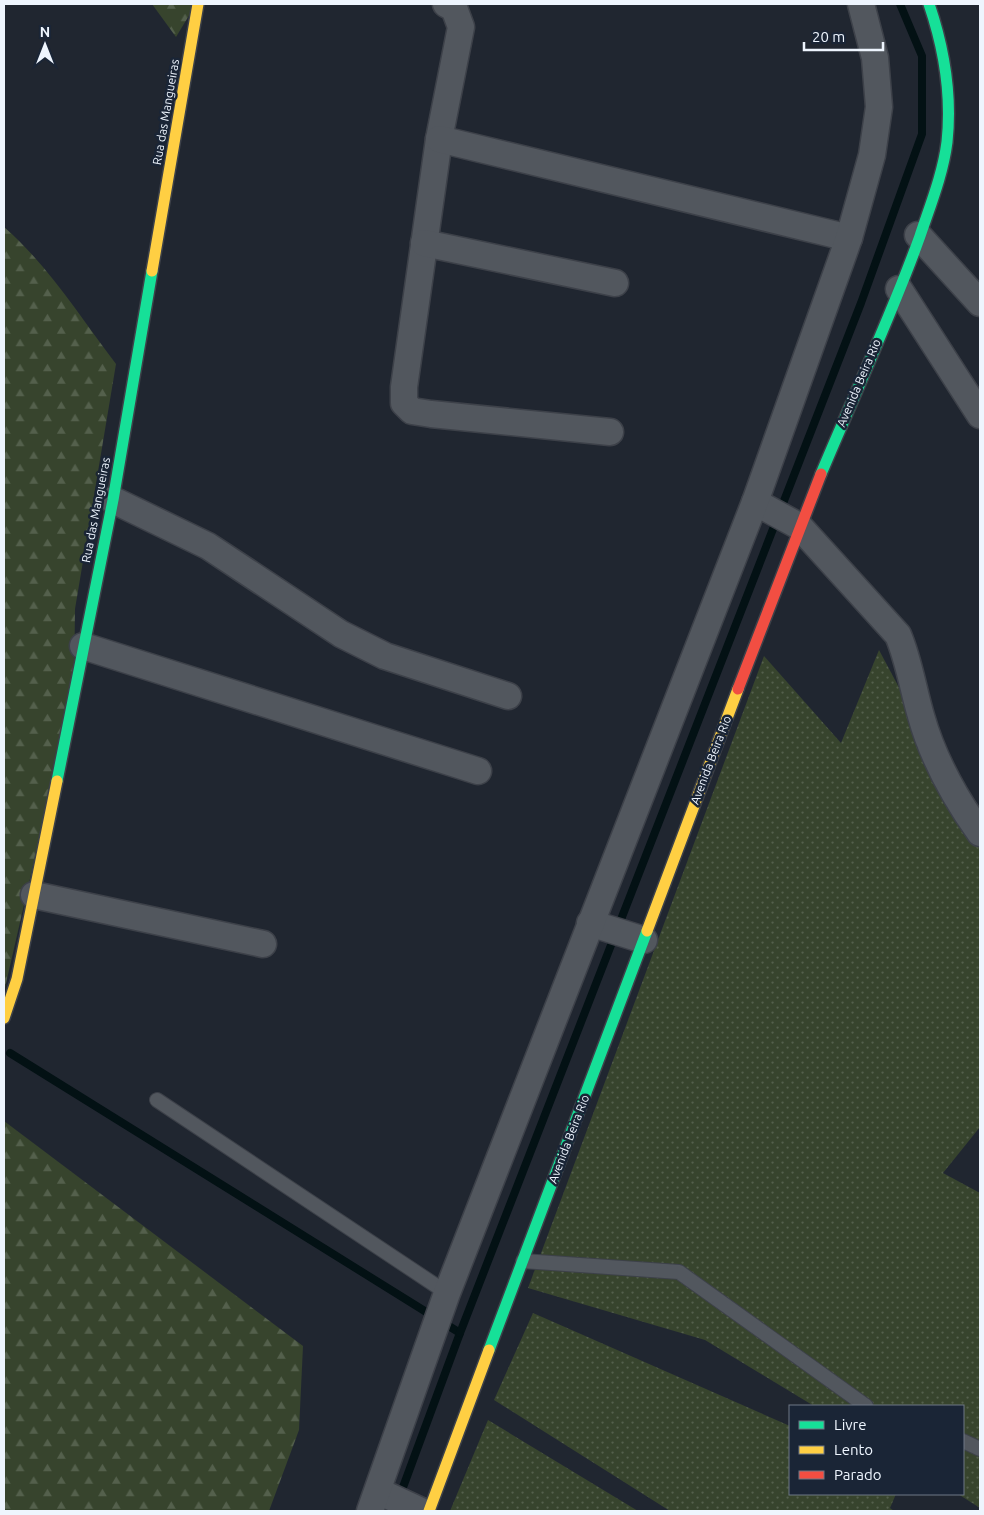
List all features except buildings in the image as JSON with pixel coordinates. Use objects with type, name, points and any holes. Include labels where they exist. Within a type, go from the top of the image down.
[{"type":"street","name":"Rua das Mangueiras","points":[[4,1018],[17,979],[113,500],[198,4]]},
{"type":"street","points":[[446,4],[454,8],[461,27],[439,140],[404,387],[404,403],[412,411],[431,414],[610,432]]},
{"type":"street","points":[[420,1510],[378,1499],[433,1331],[597,925],[761,505],[849,238],[872,155],[879,107],[875,58],[861,4]]},
{"type":"street","name":"Avenida Beira Rio","points":[[420,1510],[523,1261],[636,938],[794,523],[899,290],[918,235],[944,158],[947,111],[945,62],[929,4]]},
{"type":"street","points":[[439,140],[849,238]]},
{"type":"street","points":[[918,235],[980,302]]},
{"type":"street","points":[[424,243],[615,283]]},
{"type":"street","points":[[899,290],[980,415]]},
{"type":"street","points":[[113,500],[208,546],[341,634],[385,656],[508,696]]},
{"type":"street","points":[[761,505],[794,523],[898,635],[907,657],[922,718],[940,765],[963,809],[980,833]]},
{"type":"street","points":[[84,646],[478,771]]},
{"type":"street","points":[[34,895],[263,944]]},
{"type":"street","points":[[597,925],[636,938]]},
{"type":"lane","points":[[157,1100],[445,1300]]},
{"type":"lane","points":[[523,1261],[680,1272],[865,1405]]},
{"type":"lane","points":[[964,1442],[980,1450]]},
{"type":"green space","points":[[152,4],[196,4],[176,37]]},
{"type":"green space","points":[[4,227],[50,275],[116,364],[75,609],[74,687],[4,992]]},
{"type":"green space","points":[[879,650],[980,839],[980,1127],[943,1173],[980,1193],[980,1508],[960,1495],[964,1495],[964,1405],[812,1405],[705,1340],[528,1288],[764,656],[841,743]]},
{"type":"green space","points":[[4,1121],[303,1346],[299,1430],[269,1511],[4,1511]]},
{"type":"green space","points":[[533,1313],[789,1426],[789,1495],[896,1495],[890,1508],[894,1511],[670,1511],[494,1400]]},
{"type":"green space","points":[[488,1420],[638,1511],[450,1511]]},
{"type":"waterway","points":[[460,1333],[861,303],[922,134],[922,56],[900,4]]},
{"type":"waterway","points":[[10,1053],[460,1333],[399,1498]]},
{"type":"traffic: fast","points":[[821,474],[897,296],[936,190],[942,166],[947,142],[948,124],[946,72],[929,4]]},
{"type":"traffic: fast","points":[[57,781],[113,500],[152,271]]},
{"type":"traffic: fast","points":[[489,1350],[647,931]]},
{"type":"traffic: slow","points":[[152,271],[198,4]]},
{"type":"traffic: slow","points":[[647,931],[738,689]]},
{"type":"traffic: slow","points":[[4,1018],[17,979],[57,781]]},
{"type":"traffic: slow","points":[[429,1511],[489,1350]]},
{"type":"traffic: jam","points":[[738,689],[821,474]]}]
